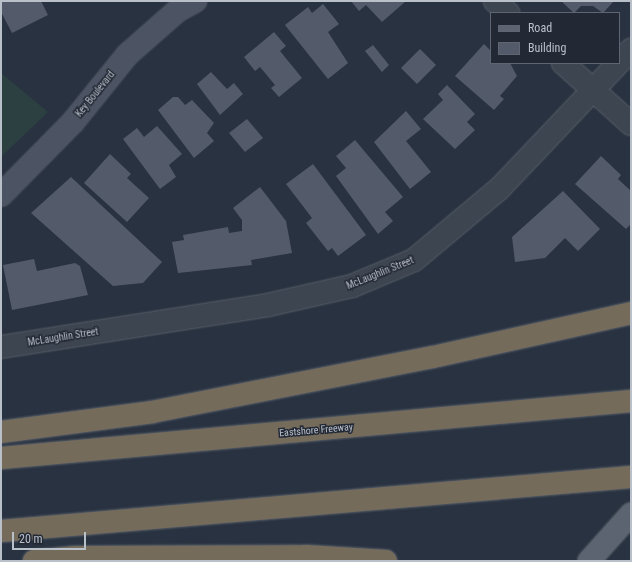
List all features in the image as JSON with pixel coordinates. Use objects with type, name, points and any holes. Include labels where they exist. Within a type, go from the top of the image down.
[{"type":"highway","points":[[1,432],[152,412],[433,357],[631,313]]},
{"type":"highway","name":"Eastshore Freeway","points":[[1,458],[631,401]]},
{"type":"highway","points":[[1,531],[631,477]]},
{"type":"highway","points":[[34,561],[76,557],[282,556],[386,561]]},
{"type":"main road","points":[[589,561],[631,514]]},
{"type":"street","name":"Key Boulevard","points":[[1,195],[73,122],[127,55],[177,11],[195,1]]},
{"type":"street","points":[[495,1],[507,12]]},
{"type":"street","name":"McLaughlin Street","points":[[620,62],[631,50]]},
{"type":"street","points":[[564,64],[631,124]]},
{"type":"street","name":"McLaughlin Street","points":[[1,347],[268,304],[352,286],[414,260],[499,189],[618,64]]},
{"type":"green space","points":[[1,73],[48,112],[1,157]]},
{"type":"building","points":[[1,1],[41,1],[48,15],[12,33],[1,12]]},
{"type":"building","points":[[351,1],[406,1],[382,22],[366,5],[359,11]]},
{"type":"building","points":[[561,1],[614,1],[604,12],[593,6],[581,6],[575,12],[573,12]]},
{"type":"building","points":[[323,4],[339,24],[328,32],[348,63],[328,79],[285,25],[308,7],[312,13]]},
{"type":"building","points":[[274,32],[286,46],[280,51],[302,78],[279,97],[271,88],[275,85],[260,67],[255,71],[244,57]]},
{"type":"building","points":[[484,44],[490,50],[490,64],[511,64],[517,76],[500,96],[504,99],[494,110],[455,76]]},
{"type":"building","points":[[373,45],[389,65],[382,72],[365,51]]},
{"type":"building","points":[[420,49],[436,65],[417,84],[401,68]]},
{"type":"building","points":[[211,72],[227,89],[234,83],[243,94],[220,115],[197,84]]},
{"type":"building","points":[[447,85],[475,114],[467,122],[475,130],[455,149],[423,119],[443,100],[438,94]]},
{"type":"building","points":[[173,97],[178,97],[185,105],[192,100],[214,123],[207,133],[214,141],[194,158],[158,110]]},
{"type":"building","points":[[406,111],[421,129],[406,141],[431,172],[410,189],[374,142]]},
{"type":"building","points":[[247,119],[263,138],[245,152],[229,133]]},
{"type":"building","points":[[157,126],[182,154],[169,165],[176,177],[160,189],[123,139],[137,128],[144,137]]},
{"type":"building","points":[[355,140],[403,197],[385,212],[393,221],[378,234],[336,176],[346,168],[336,156]]},
{"type":"building","points":[[110,154],[131,174],[127,178],[149,198],[127,222],[84,183]]},
{"type":"building","points":[[601,156],[621,175],[618,179],[631,191],[631,224],[626,229],[575,184]]},
{"type":"building","points":[[313,164],[366,235],[338,256],[332,248],[328,251],[306,223],[312,218],[286,184]]},
{"type":"building","points":[[71,177],[162,262],[143,283],[113,286],[31,213]]},
{"type":"building","points":[[260,187],[286,221],[292,253],[251,260],[252,265],[178,273],[172,242],[184,240],[183,235],[228,227],[229,233],[242,231],[242,220],[233,208]]},
{"type":"building","points":[[563,191],[600,229],[578,251],[565,238],[545,258],[515,262],[512,237]]},
{"type":"building","points":[[34,259],[37,271],[75,263],[80,266],[88,295],[12,310],[3,265]]}]
